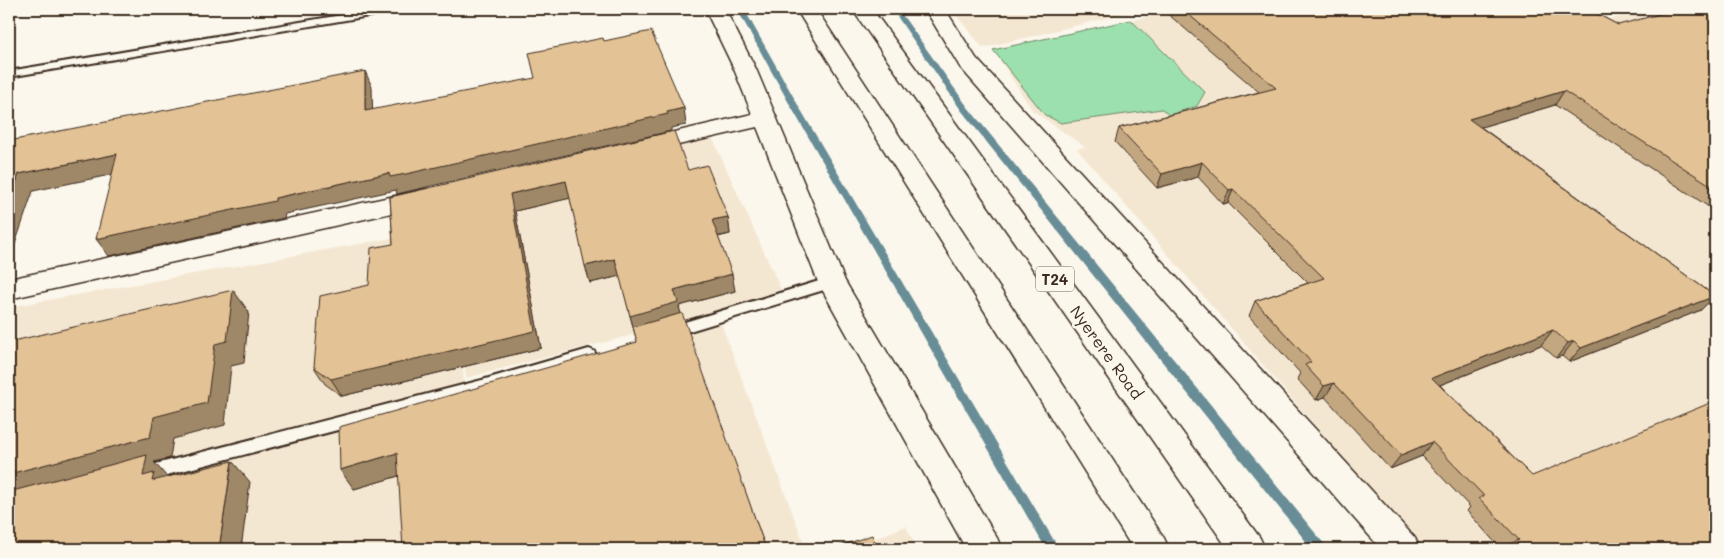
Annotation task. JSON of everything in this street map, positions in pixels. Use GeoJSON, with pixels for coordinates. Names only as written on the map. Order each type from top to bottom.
{"type":"FeatureCollection","features":[{"type":"Feature","properties":{"kind":"main road"},"geometry":{"type":"LineString","coordinates":[[715,9],[745,69],[832,282],[985,549]]}},
{"type":"Feature","properties":{"kind":"main road"},"geometry":{"type":"LineString","coordinates":[[806,9],[1152,549]]}},
{"type":"Feature","properties":{"kind":"main road","name":"Nyerere Road"},"geometry":{"type":"LineString","coordinates":[[862,9],[1248,549]]}},
{"type":"Feature","properties":{"kind":"main road"},"geometry":{"type":"LineString","coordinates":[[934,9],[968,62],[1403,549]]}},
{"type":"Feature","properties":{"kind":"main road"},"geometry":{"type":"LineString","coordinates":[[613,153],[765,118]]}},
{"type":"Feature","properties":{"kind":"main road"},"geometry":{"type":"LineString","coordinates":[[9,289],[452,191]]}},
{"type":"Feature","properties":{"kind":"lane"},"geometry":{"type":"LineString","coordinates":[[9,74],[393,9]]}},
{"type":"Feature","properties":{"kind":"lane"},"geometry":{"type":"LineString","coordinates":[[651,338],[832,282]]}},
{"type":"Feature","properties":{"kind":"lane"},"geometry":{"type":"LineString","coordinates":[[125,479],[472,388],[604,351]]}},
{"type":"Feature","properties":{"kind":"shaded area"},"geometry":{"type":"Polygon","coordinates":[[[951,9],[1145,9],[983,48],[951,9]]]}},
{"type":"Feature","properties":{"kind":"shaded area"},"geometry":{"type":"Polygon","coordinates":[[[1184,9],[1560,9],[1589,25],[1649,9],[1715,9],[1715,549],[1421,549],[1077,149],[1085,147],[1032,110],[993,49],[1184,9]]]}},
{"type":"Feature","properties":{"kind":"shaded area"},"geometry":{"type":"Polygon","coordinates":[[[712,137],[784,296],[466,378],[454,243],[398,212],[712,137]]]}},
{"type":"Feature","properties":{"kind":"shaded area"},"geometry":{"type":"Polygon","coordinates":[[[392,238],[401,258],[454,247],[464,384],[430,395],[9,505],[9,307],[392,238]]]}},
{"type":"Feature","properties":{"kind":"shaded area"},"geometry":{"type":"Polygon","coordinates":[[[721,323],[806,549],[9,549],[9,516],[721,323]]]}},
{"type":"Feature","properties":{"kind":"shaded area"},"geometry":{"type":"Polygon","coordinates":[[[906,526],[917,549],[849,549],[906,526]]]}},
{"type":"Feature","properties":{"kind":"green space"},"geometry":{"type":"Polygon","coordinates":[[[1131,20],[1205,92],[1197,106],[1169,115],[1162,109],[1061,123],[1045,115],[993,50],[1131,20]]]}},
{"type":"Feature","properties":{"kind":"building"},"geometry":{"type":"Polygon","coordinates":[[[1182,9],[1588,9],[1618,25],[1679,9],[1715,9],[1715,188],[1564,91],[1469,119],[1715,296],[1581,348],[1574,341],[1568,343],[1553,330],[1432,378],[1532,476],[1715,401],[1715,549],[1497,549],[1519,540],[1479,498],[1484,496],[1432,442],[1401,455],[1334,383],[1324,386],[1305,365],[1311,362],[1255,301],[1324,278],[1233,189],[1229,190],[1202,162],[1162,174],[1119,128],[1276,88],[1182,9]]]}},
{"type":"Feature","properties":{"kind":"building"},"geometry":{"type":"Polygon","coordinates":[[[651,31],[684,108],[667,112],[668,114],[406,174],[390,177],[389,173],[275,198],[275,201],[96,239],[117,154],[19,174],[9,202],[9,141],[365,71],[365,111],[535,78],[529,53],[603,38],[604,41],[651,31]]]}},
{"type":"Feature","properties":{"kind":"building"},"geometry":{"type":"Polygon","coordinates":[[[674,131],[688,170],[707,165],[728,217],[712,220],[732,274],[674,290],[678,302],[630,316],[615,259],[585,266],[566,181],[510,194],[535,331],[331,379],[314,367],[320,296],[369,285],[371,248],[393,244],[390,197],[674,131]]]}},
{"type":"Feature","properties":{"kind":"building"},"geometry":{"type":"Polygon","coordinates":[[[233,290],[227,341],[215,344],[207,403],[154,417],[150,437],[9,474],[9,342],[233,290]]]}},
{"type":"Feature","properties":{"kind":"building"},"geometry":{"type":"Polygon","coordinates":[[[682,313],[766,549],[403,549],[397,453],[340,470],[339,427],[637,342],[633,327],[682,313]]]}},
{"type":"Feature","properties":{"kind":"building"},"geometry":{"type":"Polygon","coordinates":[[[147,455],[143,476],[154,473],[152,481],[232,461],[219,549],[9,549],[9,492],[147,455]]]}},
{"type":"Feature","properties":{"kind":"building"},"geometry":{"type":"Polygon","coordinates":[[[872,535],[878,549],[832,549],[872,535]]]}},
{"type":"Feature","properties":{"kind":"waterway"},"geometry":{"type":"LineString","coordinates":[[740,9],[1053,549]]}},
{"type":"Feature","properties":{"kind":"waterway"},"geometry":{"type":"LineString","coordinates":[[895,9],[964,108],[1320,549]]}}]}
